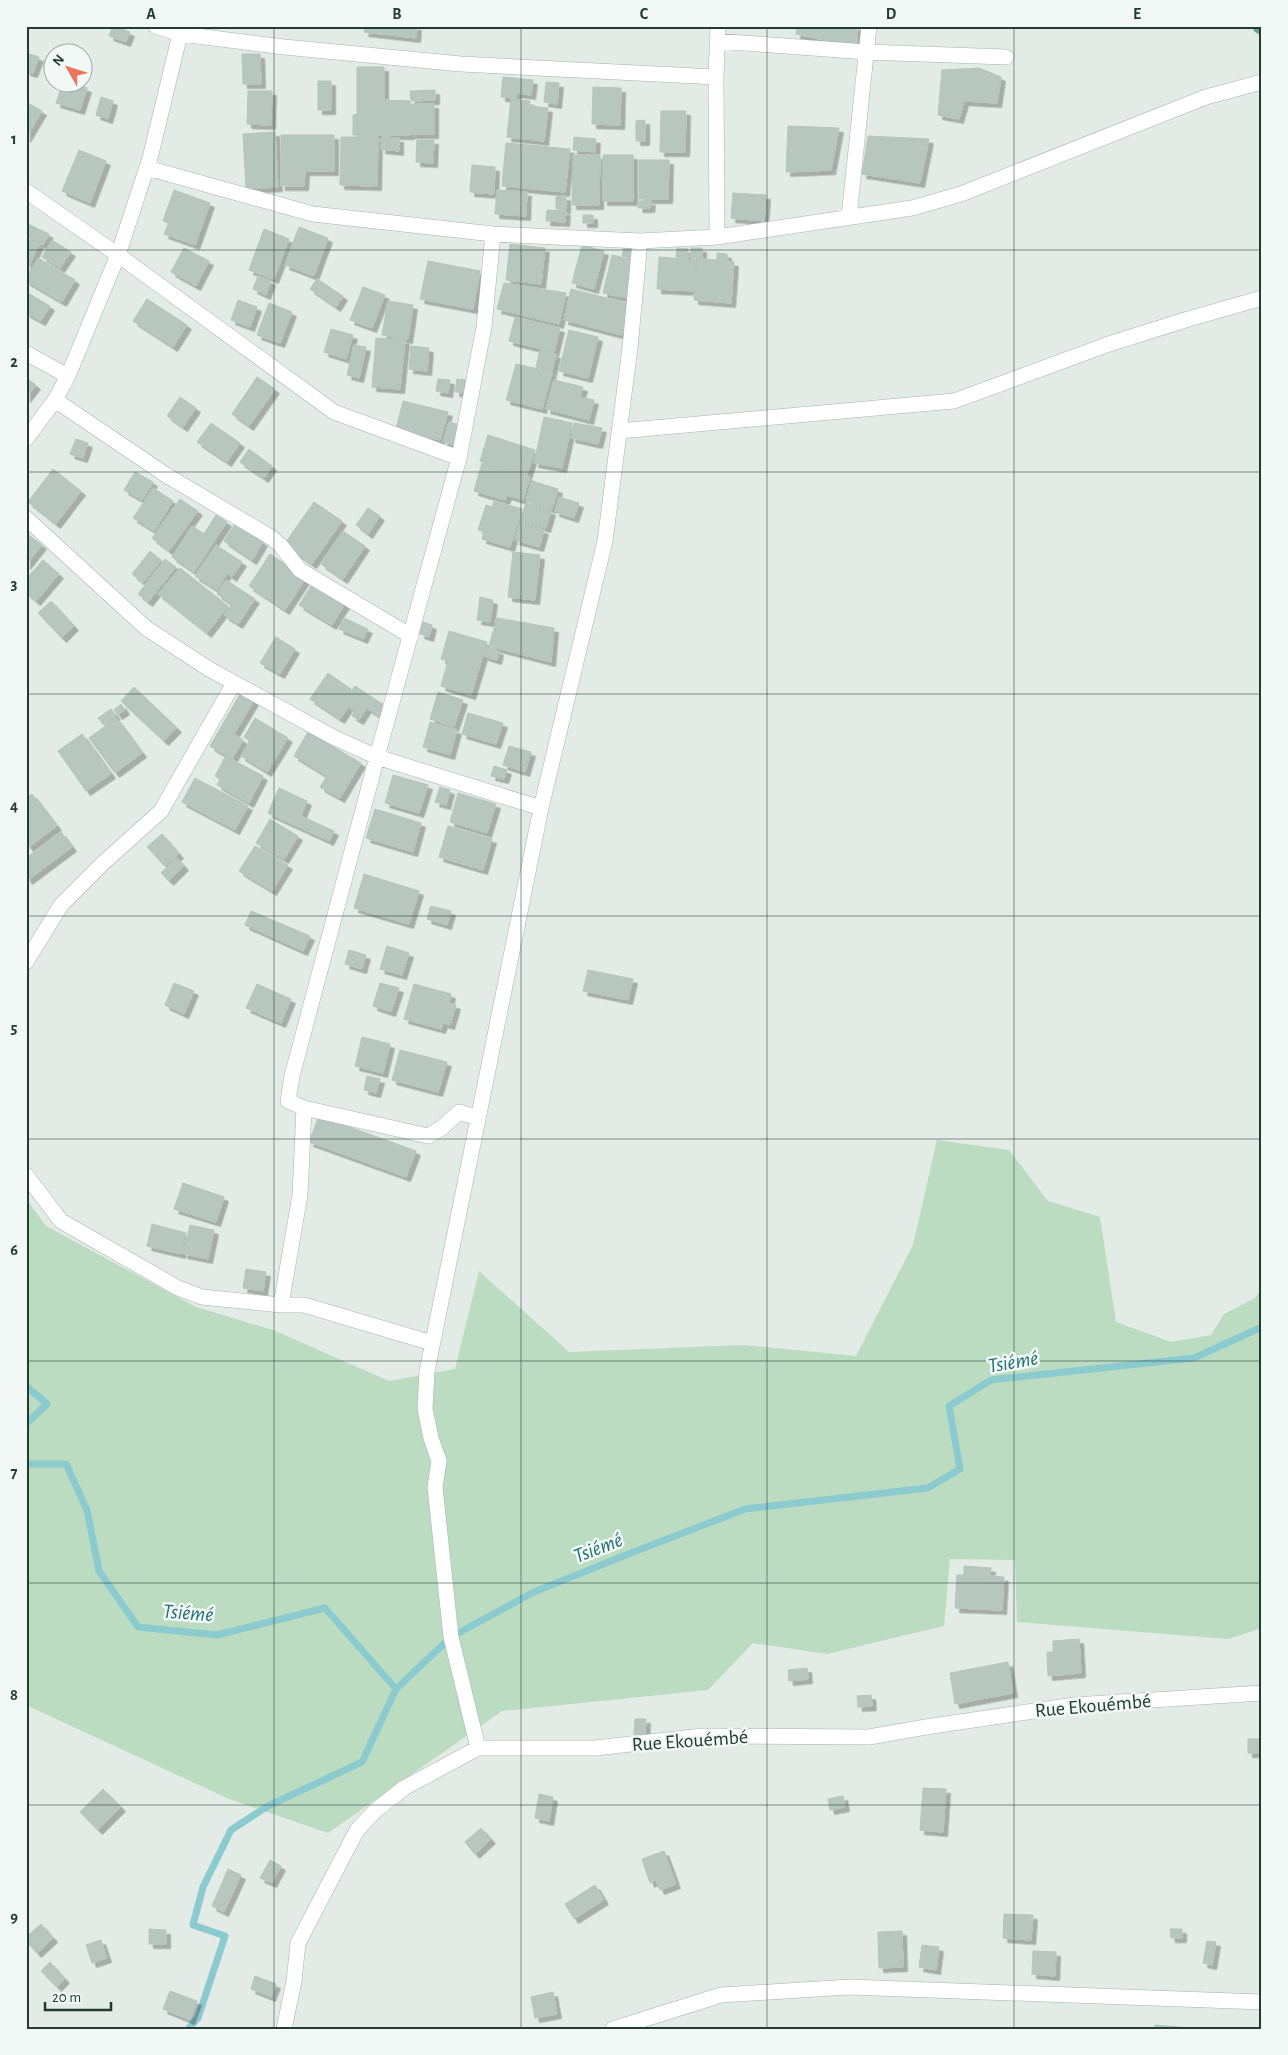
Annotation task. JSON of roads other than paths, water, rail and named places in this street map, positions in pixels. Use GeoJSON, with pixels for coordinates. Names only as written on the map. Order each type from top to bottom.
{"type":"FeatureCollection","features":[{"type":"Feature","properties":{"kind":"street"},"geometry":{"type":"LineString","coordinates":[[156,26],[284,47],[461,64],[716,77]]}},
{"type":"Feature","properties":{"kind":"street"},"geometry":{"type":"LineString","coordinates":[[849,217],[869,26]]}},
{"type":"Feature","properties":{"kind":"street"},"geometry":{"type":"LineString","coordinates":[[26,439],[55,400],[68,376],[118,255],[147,168],[181,30]]}},
{"type":"Feature","properties":{"kind":"street"},"geometry":{"type":"LineString","coordinates":[[717,237],[717,33],[866,52],[1006,57]]}},
{"type":"Feature","properties":{"kind":"street"},"geometry":{"type":"LineString","coordinates":[[147,168],[313,214],[493,234],[640,241],[717,237],[912,208],[961,194],[1206,97],[1262,82]]}},
{"type":"Feature","properties":{"kind":"street"},"geometry":{"type":"LineString","coordinates":[[26,191],[118,255],[334,412],[459,458]]}},
{"type":"Feature","properties":{"kind":"street"},"geometry":{"type":"LineString","coordinates":[[478,1118],[460,1112],[443,1127],[428,1136],[304,1108],[288,1101],[292,1076],[376,757],[459,458],[484,327],[493,234]]}},
{"type":"Feature","properties":{"kind":"street"},"geometry":{"type":"LineString","coordinates":[[478,1748],[451,1637],[435,1487],[439,1461],[431,1438],[425,1409],[427,1371],[541,808],[605,540],[630,348],[640,241]]}},
{"type":"Feature","properties":{"kind":"street"},"geometry":{"type":"LineString","coordinates":[[619,432],[954,400],[1106,345],[1262,298]]}},
{"type":"Feature","properties":{"kind":"street"},"geometry":{"type":"LineString","coordinates":[[26,353],[68,376]]}},
{"type":"Feature","properties":{"kind":"street"},"geometry":{"type":"LineString","coordinates":[[55,400],[166,475],[272,538],[281,546],[300,570],[411,636]]}},
{"type":"Feature","properties":{"kind":"street"},"geometry":{"type":"LineString","coordinates":[[26,518],[146,628],[209,670],[333,737],[376,757],[541,808]]}},
{"type":"Feature","properties":{"kind":"street"},"geometry":{"type":"LineString","coordinates":[[26,962],[62,905],[102,864],[161,812],[234,683]]}},
{"type":"Feature","properties":{"kind":"street"},"geometry":{"type":"LineString","coordinates":[[281,1306],[300,1195],[304,1108]]}},
{"type":"Feature","properties":{"kind":"street"},"geometry":{"type":"LineString","coordinates":[[26,1176],[61,1221],[178,1288],[202,1297],[281,1306],[304,1305],[432,1343]]}},
{"type":"Feature","properties":{"kind":"street","name":"Rue Ekouémbé"},"geometry":{"type":"LineString","coordinates":[[284,2029],[294,1981],[298,1943],[357,1830],[376,1810],[404,1788],[478,1748],[595,1748],[703,1736],[869,1737],[1074,1704],[1262,1693]]}},
{"type":"Feature","properties":{"kind":"street"},"geometry":{"type":"LineString","coordinates":[[613,2029],[721,1995],[849,1987],[1262,2002]]}},
{"type":"Feature","properties":{"kind":"waterway","name":"Tsiémé"},"geometry":{"type":"LineString","coordinates":[[26,1464],[66,1464],[87,1510],[99,1571],[138,1627],[217,1635],[325,1608],[396,1689],[451,1637],[534,1592],[745,1509],[928,1488],[960,1469],[949,1406],[991,1380],[1194,1358],[1262,1327]]}},
{"type":"Feature","properties":{"kind":"waterway","name":"Tsiémé"},"geometry":{"type":"LineString","coordinates":[[26,1386],[47,1404],[26,1424]]}},
{"type":"Feature","properties":{"kind":"waterway"},"geometry":{"type":"LineString","coordinates":[[188,2029],[198,2018],[225,1936],[193,1925],[203,1887],[231,1830],[268,1806],[362,1762],[396,1689]]}}]}
